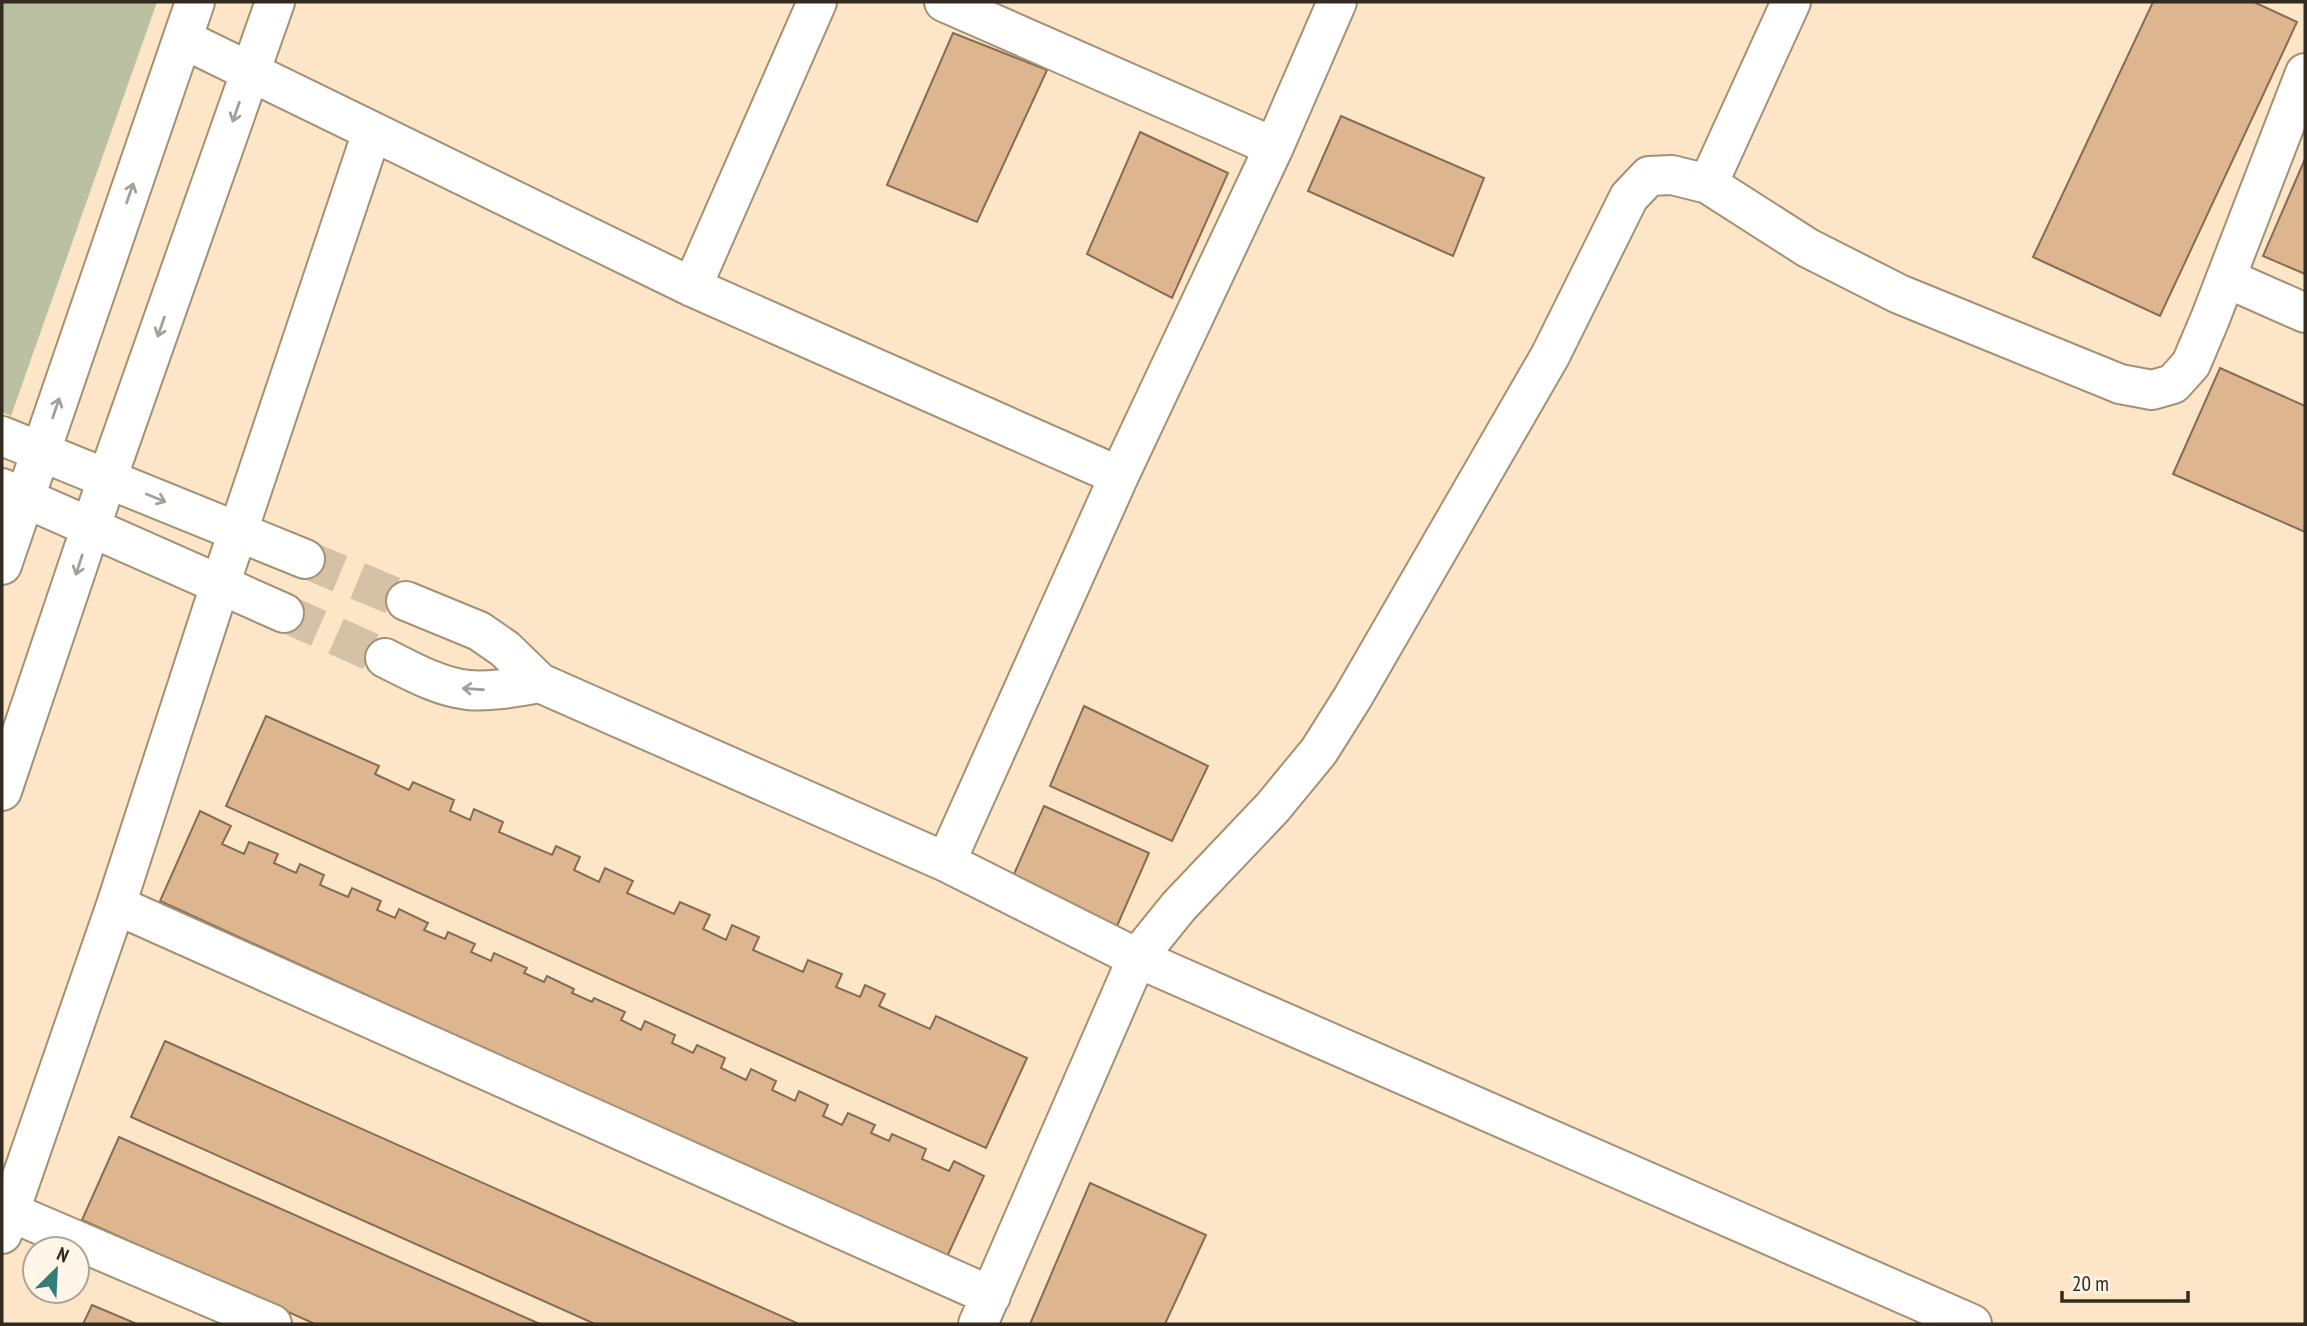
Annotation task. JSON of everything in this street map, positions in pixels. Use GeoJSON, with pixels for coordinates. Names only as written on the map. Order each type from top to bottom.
{"type":"FeatureCollection","features":[{"type":"Feature","properties":{"kind":"street"},"geometry":{"type":"LineString","coordinates":[[2,565],[13,493],[41,453],[195,2]]}},
{"type":"Feature","properties":{"kind":"street"},"geometry":{"type":"LineString","coordinates":[[2,791],[107,479],[275,2]]}},
{"type":"Feature","properties":{"kind":"street"},"geometry":{"type":"LineString","coordinates":[[692,287],[817,2]]}},
{"type":"Feature","properties":{"kind":"street"},"geometry":{"type":"LineString","coordinates":[[944,2],[1274,147]]}},
{"type":"Feature","properties":{"kind":"street"},"geometry":{"type":"LineString","coordinates":[[946,862],[1119,476],[1274,147],[1337,2]]}},
{"type":"Feature","properties":{"kind":"street"},"geometry":{"type":"LineString","coordinates":[[1708,184],[1791,2]]}},
{"type":"Feature","properties":{"kind":"street"},"geometry":{"type":"LineString","coordinates":[[183,38],[692,287],[1119,476]]}},
{"type":"Feature","properties":{"kind":"street"},"geometry":{"type":"LineString","coordinates":[[116,905],[984,1310],[1138,958],[1179,906],[1273,807],[1319,751],[1550,356],[1629,197],[1649,176],[1672,175],[1708,184],[1808,248],[1899,294],[2120,384],[2152,390],[2173,384],[2191,363],[2305,73]]}},
{"type":"Feature","properties":{"kind":"street"},"geometry":{"type":"LineString","coordinates":[[272,1324],[5,1223],[116,905],[372,132]]}},
{"type":"Feature","properties":{"kind":"street"},"geometry":{"type":"LineString","coordinates":[[2226,278],[2305,313]]}},
{"type":"Feature","properties":{"kind":"street"},"geometry":{"type":"LineString","coordinates":[[2,436],[305,559]]}},
{"type":"Feature","properties":{"kind":"street"},"geometry":{"type":"LineString","coordinates":[[13,493],[284,613]]}},
{"type":"Feature","properties":{"kind":"street"},"geometry":{"type":"LineString","coordinates":[[406,601],[479,631],[505,649],[540,683],[946,862],[1138,958],[1972,1324]]}},
{"type":"Feature","properties":{"kind":"street"},"geometry":{"type":"LineString","coordinates":[[385,659],[434,681],[467,690],[494,690],[540,683]]}},
{"type":"Feature","properties":{"kind":"green space"},"geometry":{"type":"Polygon","coordinates":[[[2,2],[157,2],[11,416],[2,412],[2,2]]]}},
{"type":"Feature","properties":{"kind":"building"},"geometry":{"type":"Polygon","coordinates":[[[2153,2],[2254,2],[2297,22],[2160,316],[2033,257],[2153,2]]]}},
{"type":"Feature","properties":{"kind":"building"},"geometry":{"type":"Polygon","coordinates":[[[953,33],[1047,70],[977,222],[887,185],[953,33]]]}},
{"type":"Feature","properties":{"kind":"building"},"geometry":{"type":"Polygon","coordinates":[[[1341,116],[1484,178],[1453,256],[1308,191],[1341,116]]]}},
{"type":"Feature","properties":{"kind":"building"},"geometry":{"type":"Polygon","coordinates":[[[1140,132],[1228,173],[1172,298],[1087,254],[1140,132]]]}},
{"type":"Feature","properties":{"kind":"building"},"geometry":{"type":"Polygon","coordinates":[[[2305,159],[2305,274],[2263,256],[2305,159]]]}},
{"type":"Feature","properties":{"kind":"building"},"geometry":{"type":"Polygon","coordinates":[[[2220,368],[2305,406],[2305,532],[2173,474],[2220,368]]]}},
{"type":"Feature","properties":{"kind":"building"},"geometry":{"type":"Polygon","coordinates":[[[1084,706],[1208,766],[1172,841],[1050,786],[1084,706]]]}},
{"type":"Feature","properties":{"kind":"building"},"geometry":{"type":"Polygon","coordinates":[[[266,716],[379,766],[375,774],[409,790],[413,782],[454,800],[450,811],[470,820],[474,809],[503,822],[499,832],[552,855],[556,846],[580,857],[574,870],[599,882],[605,868],[633,881],[627,893],[674,914],[680,902],[710,915],[703,929],[726,940],[732,925],[759,937],[753,950],[803,972],[808,960],[842,974],[836,987],[860,997],[865,985],[885,994],[879,1006],[930,1029],[936,1016],[1027,1058],[986,1148],[226,806],[266,716]]]}},
{"type":"Feature","properties":{"kind":"building"},"geometry":{"type":"Polygon","coordinates":[[[1044,806],[1149,853],[1117,926],[1011,881],[1044,806]]]}},
{"type":"Feature","properties":{"kind":"building"},"geometry":{"type":"Polygon","coordinates":[[[200,811],[231,826],[222,844],[244,854],[249,842],[278,854],[274,863],[296,873],[300,864],[324,875],[320,885],[348,897],[352,888],[381,901],[377,910],[395,918],[399,909],[428,923],[424,930],[445,939],[448,932],[475,944],[471,952],[491,961],[494,953],[527,968],[524,973],[544,982],[547,976],[574,989],[572,993],[592,1002],[594,998],[625,1012],[621,1020],[641,1030],[645,1021],[675,1035],[672,1043],[693,1053],[697,1045],[725,1058],[721,1068],[746,1080],[751,1069],[776,1081],[772,1090],[795,1101],[799,1091],[828,1105],[823,1116],[842,1125],[848,1113],[875,1125],[871,1133],[889,1141],[892,1134],[926,1149],[922,1159],[949,1171],[954,1161],[984,1176],[946,1259],[160,901],[200,811]]]}},
{"type":"Feature","properties":{"kind":"building"},"geometry":{"type":"Polygon","coordinates":[[[165,1041],[799,1324],[595,1324],[131,1117],[165,1041]]]}},
{"type":"Feature","properties":{"kind":"building"},"geometry":{"type":"Polygon","coordinates":[[[119,1137],[540,1324],[315,1324],[82,1220],[119,1137]]]}},
{"type":"Feature","properties":{"kind":"building"},"geometry":{"type":"Polygon","coordinates":[[[1090,1183],[1206,1235],[1165,1324],[1030,1324],[1090,1183]]]}},
{"type":"Feature","properties":{"kind":"building"},"geometry":{"type":"Polygon","coordinates":[[[92,1305],[137,1324],[83,1324],[92,1305]]]}},
{"type":"Feature","properties":{"kind":"tunnel"},"geometry":{"type":"LineString","coordinates":[[305,559],[406,601]]}},
{"type":"Feature","properties":{"kind":"tunnel"},"geometry":{"type":"LineString","coordinates":[[284,613],[385,658]]}}]}
